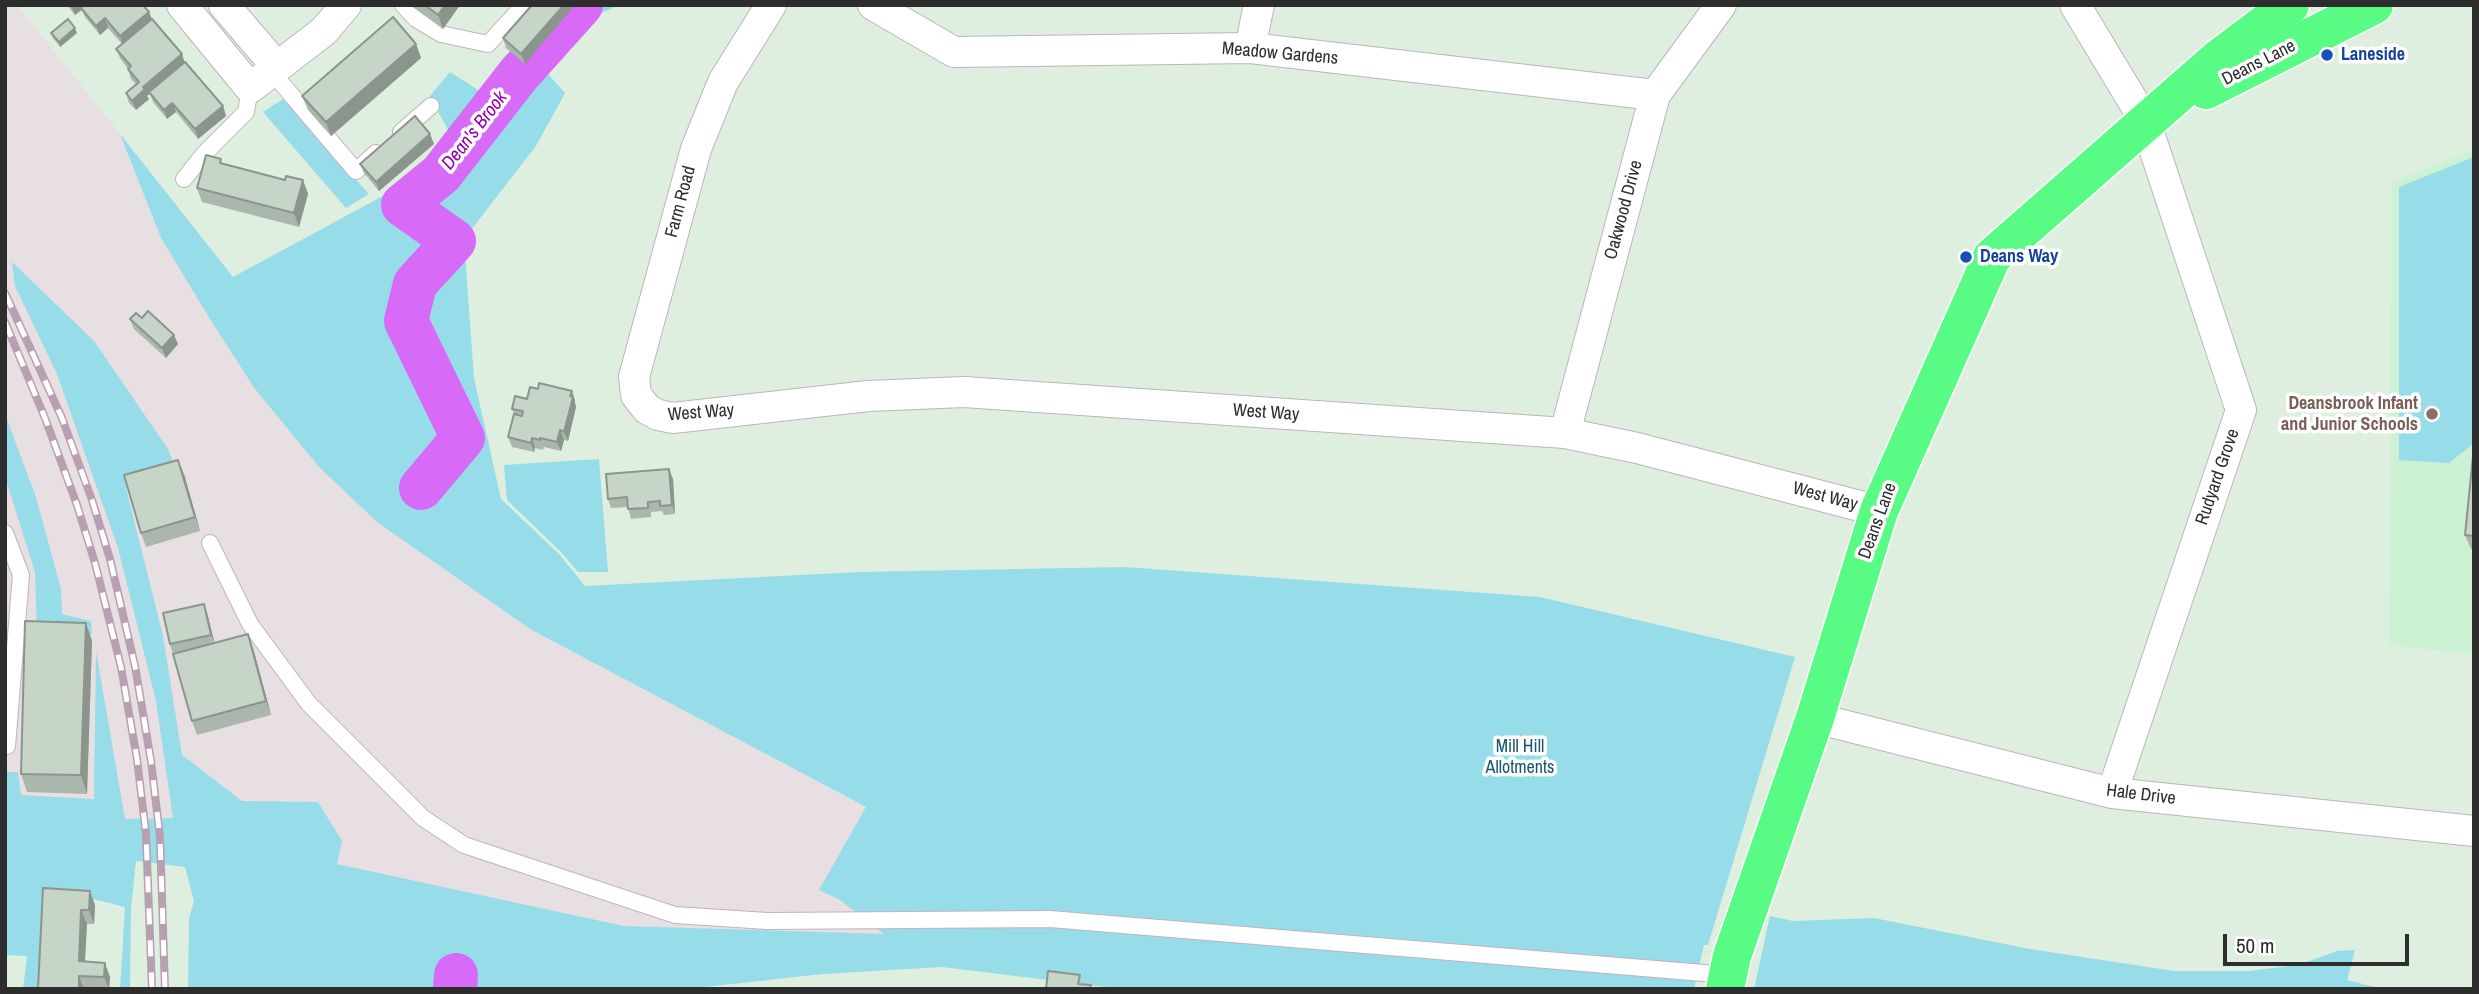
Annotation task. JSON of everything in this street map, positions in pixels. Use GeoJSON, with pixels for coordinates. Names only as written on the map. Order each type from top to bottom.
{"type":"FeatureCollection","features":[{"type":"Feature","properties":{"kind":"main road","name":"Deans Lane"},"geometry":{"type":"LineString","coordinates":[[1727,982],[1732,956],[1815,718],[1879,511],[1992,257],[2218,59],[2290,5]]}},
{"type":"Feature","properties":{"kind":"main road","name":"Deans Lane"},"geometry":{"type":"LineString","coordinates":[[2145,121],[2374,5]]}},
{"type":"Feature","properties":{"kind":"street"},"geometry":{"type":"LineString","coordinates":[[182,5],[266,75]]}},
{"type":"Feature","properties":{"kind":"street"},"geometry":{"type":"LineString","coordinates":[[224,5],[266,75]]}},
{"type":"Feature","properties":{"kind":"street"},"geometry":{"type":"LineString","coordinates":[[266,75],[324,31],[346,5]]}},
{"type":"Feature","properties":{"kind":"street","name":"Farm Road"},"geometry":{"type":"LineString","coordinates":[[648,409],[636,395],[634,377],[696,149],[723,82],[771,5]]}},
{"type":"Feature","properties":{"kind":"street","name":"Meadow Gardens"},"geometry":{"type":"LineString","coordinates":[[873,5],[954,51],[1250,48],[1655,95]]}},
{"type":"Feature","properties":{"kind":"street"},"geometry":{"type":"LineString","coordinates":[[1250,48],[1259,5]]}},
{"type":"Feature","properties":{"kind":"street","name":"Oakwood Drive"},"geometry":{"type":"LineString","coordinates":[[1565,433],[1655,95],[1721,5]]}},
{"type":"Feature","properties":{"kind":"street"},"geometry":{"type":"LineString","coordinates":[[2075,5],[2145,121]]}},
{"type":"Feature","properties":{"kind":"street","name":"Rudyard Grove"},"geometry":{"type":"LineString","coordinates":[[2112,793],[2241,410],[2145,121]]}},
{"type":"Feature","properties":{"kind":"street","name":"West Way"},"geometry":{"type":"LineString","coordinates":[[648,409],[658,415],[673,418],[868,396],[964,392],[1565,433],[1637,448],[1879,511]]}},
{"type":"Feature","properties":{"kind":"street","name":"Hale Drive"},"geometry":{"type":"LineString","coordinates":[[1815,718],[2112,793],[2474,831]]}},
{"type":"Feature","properties":{"kind":"lane"},"geometry":{"type":"LineString","coordinates":[[403,5],[416,19],[441,34],[488,44],[524,5]]}},
{"type":"Feature","properties":{"kind":"lane"},"geometry":{"type":"LineString","coordinates":[[184,179],[203,155],[246,112],[266,75],[356,171],[431,106]]}},
{"type":"Feature","properties":{"kind":"lane"},"geometry":{"type":"LineString","coordinates":[[5,533],[20,575],[6,746]]}},
{"type":"Feature","properties":{"kind":"lane"},"geometry":{"type":"LineString","coordinates":[[210,543],[250,624],[309,704],[423,818],[464,845],[675,915],[766,921],[1050,919],[1727,982]]}},
{"type":"Feature","properties":{"kind":"shaded area"},"geometry":{"type":"Polygon","coordinates":[[[5,5],[17,5],[120,134],[161,238],[255,389],[320,468],[377,522],[530,629],[902,827],[885,935],[624,926],[314,859],[5,838],[5,5]]]}},
{"type":"Feature","properties":{"kind":"shaded area","name":"Deansbrook Infant and Junior Schools"},"geometry":{"type":"Polygon","coordinates":[[[2474,149],[2474,654],[2389,645],[2392,182],[2474,149]]]}},
{"type":"Feature","properties":{"kind":"green space"},"geometry":{"type":"Polygon","coordinates":[[[574,5],[615,5],[573,25],[574,5]]]}},
{"type":"Feature","properties":{"kind":"green space","name":"Mill Hill Allotments"},"geometry":{"type":"Polygon","coordinates":[[[539,64],[565,93],[536,146],[464,239],[474,378],[501,499],[559,554],[585,586],[859,572],[1125,567],[1540,597],[1795,657],[1708,945],[1704,945],[1694,989],[1122,989],[942,967],[823,974],[687,989],[188,989],[189,918],[194,901],[185,867],[136,861],[131,908],[130,989],[120,989],[125,907],[89,898],[42,989],[23,989],[27,956],[5,955],[5,772],[18,772],[21,795],[94,799],[96,651],[125,819],[173,818],[156,701],[118,548],[57,374],[15,286],[12,262],[94,341],[168,449],[177,471],[126,488],[163,636],[182,755],[242,801],[318,802],[342,841],[337,864],[624,926],[884,934],[840,900],[819,890],[866,807],[530,629],[377,522],[320,468],[255,389],[161,238],[120,134],[233,277],[429,171],[448,130],[430,96],[450,72],[486,95],[539,64]]]}},
{"type":"Feature","properties":{"kind":"green space"},"geometry":{"type":"Polygon","coordinates":[[[283,99],[369,194],[346,208],[263,112],[283,99]]]}},
{"type":"Feature","properties":{"kind":"green space"},"geometry":{"type":"Polygon","coordinates":[[[2474,157],[2474,443],[2449,463],[2399,460],[2399,187],[2474,157]]]}},
{"type":"Feature","properties":{"kind":"green space"},"geometry":{"type":"Polygon","coordinates":[[[5,414],[36,497],[61,589],[62,614],[91,621],[92,634],[37,631],[35,572],[5,477],[5,414]]]}},
{"type":"Feature","properties":{"kind":"green space"},"geometry":{"type":"Polygon","coordinates":[[[599,459],[608,572],[578,572],[507,500],[504,465],[599,459]]]}},
{"type":"Feature","properties":{"kind":"green space"},"geometry":{"type":"Polygon","coordinates":[[[1770,916],[1793,921],[1874,918],[2030,949],[2174,971],[2249,971],[2298,965],[2337,951],[2355,950],[2347,980],[2383,989],[1754,989],[1770,916]]]}},
{"type":"Feature","properties":{"kind":"building"},"geometry":{"type":"Polygon","coordinates":[[[84,5],[143,5],[149,12],[120,36],[105,18],[96,26],[81,8],[84,5]]]}},
{"type":"Feature","properties":{"kind":"building"},"geometry":{"type":"Polygon","coordinates":[[[425,5],[445,5],[438,15],[425,5]]]}},
{"type":"Feature","properties":{"kind":"building"},"geometry":{"type":"Polygon","coordinates":[[[532,5],[564,5],[521,54],[503,38],[532,5]]]}},
{"type":"Feature","properties":{"kind":"building"},"geometry":{"type":"Polygon","coordinates":[[[393,17],[416,44],[326,122],[302,96],[393,17]]]}},
{"type":"Feature","properties":{"kind":"building"},"geometry":{"type":"Polygon","coordinates":[[[68,19],[75,28],[59,42],[51,33],[68,19]]]}},
{"type":"Feature","properties":{"kind":"building"},"geometry":{"type":"Polygon","coordinates":[[[152,19],[182,54],[143,87],[145,89],[132,101],[126,93],[139,82],[128,69],[131,66],[116,49],[152,19]]]}},
{"type":"Feature","properties":{"kind":"building"},"geometry":{"type":"Polygon","coordinates":[[[185,62],[223,106],[195,129],[172,103],[164,110],[149,92],[185,62]]]}},
{"type":"Feature","properties":{"kind":"building"},"geometry":{"type":"Polygon","coordinates":[[[415,116],[430,134],[376,182],[360,164],[415,116]]]}},
{"type":"Feature","properties":{"kind":"building"},"geometry":{"type":"Polygon","coordinates":[[[206,155],[221,159],[220,163],[285,180],[286,176],[303,180],[294,213],[197,188],[206,155]]]}},
{"type":"Feature","properties":{"kind":"building"},"geometry":{"type":"Polygon","coordinates":[[[148,311],[174,335],[162,348],[130,319],[136,313],[142,318],[148,311]]]}},
{"type":"Feature","properties":{"kind":"building"},"geometry":{"type":"Polygon","coordinates":[[[539,383],[572,391],[570,396],[573,397],[564,432],[560,430],[557,442],[532,438],[531,443],[508,437],[514,414],[522,416],[523,411],[512,409],[515,396],[527,399],[530,387],[538,389],[539,383]]]}},
{"type":"Feature","properties":{"kind":"building"},"geometry":{"type":"Polygon","coordinates":[[[2474,456],[2474,536],[2465,535],[2474,456]]]}},
{"type":"Feature","properties":{"kind":"building"},"geometry":{"type":"Polygon","coordinates":[[[178,460],[195,517],[141,533],[124,475],[178,460]]]}},
{"type":"Feature","properties":{"kind":"building"},"geometry":{"type":"Polygon","coordinates":[[[669,469],[672,505],[660,506],[660,501],[648,502],[648,508],[628,509],[627,497],[608,499],[606,474],[669,469]]]}},
{"type":"Feature","properties":{"kind":"building"},"geometry":{"type":"Polygon","coordinates":[[[204,604],[211,635],[170,644],[163,613],[204,604]]]}},
{"type":"Feature","properties":{"kind":"building"},"geometry":{"type":"Polygon","coordinates":[[[25,621],[86,623],[81,775],[21,774],[25,621]]]}},
{"type":"Feature","properties":{"kind":"building"},"geometry":{"type":"Polygon","coordinates":[[[248,634],[266,701],[192,721],[173,654],[248,634]]]}},
{"type":"Feature","properties":{"kind":"building"},"geometry":{"type":"Polygon","coordinates":[[[43,888],[90,891],[89,910],[81,910],[79,961],[105,963],[104,977],[79,976],[79,989],[38,989],[43,888]]]}},
{"type":"Feature","properties":{"kind":"building"},"geometry":{"type":"Polygon","coordinates":[[[1048,971],[1080,975],[1078,984],[1091,985],[1090,989],[1046,989],[1048,971]]]}},
{"type":"Feature","properties":{"kind":"waterway","name":"Dean's Brook"},"geometry":{"type":"LineString","coordinates":[[421,488],[463,438],[406,321],[415,284],[454,241],[403,205],[441,174],[519,74],[581,5]]}},
{"type":"Feature","properties":{"kind":"waterway","name":"Dean's Brook"},"geometry":{"type":"LineString","coordinates":[[455,989],[456,975]]}},
{"type":"Feature","properties":{"kind":"railway"},"geometry":{"type":"LineString","coordinates":[[5,293],[62,418],[92,500],[110,559],[135,666],[160,837],[165,989]]}},
{"type":"Feature","properties":{"kind":"railway"},"geometry":{"type":"LineString","coordinates":[[5,322],[77,505],[95,563],[121,667],[137,759],[146,834],[152,989]]}},
{"type":"Feature","properties":{"kind":"place","name":"Laneside"},"geometry":{"type":"Point","coordinates":[2327,55]}},
{"type":"Feature","properties":{"kind":"place","name":"Deans Way"},"geometry":{"type":"Point","coordinates":[1966,257]}},
{"type":"Feature","properties":{"kind":"place","name":"Deansbrook Infant and Junior Schools"},"geometry":{"type":"Point","coordinates":[2432,414]}}]}
